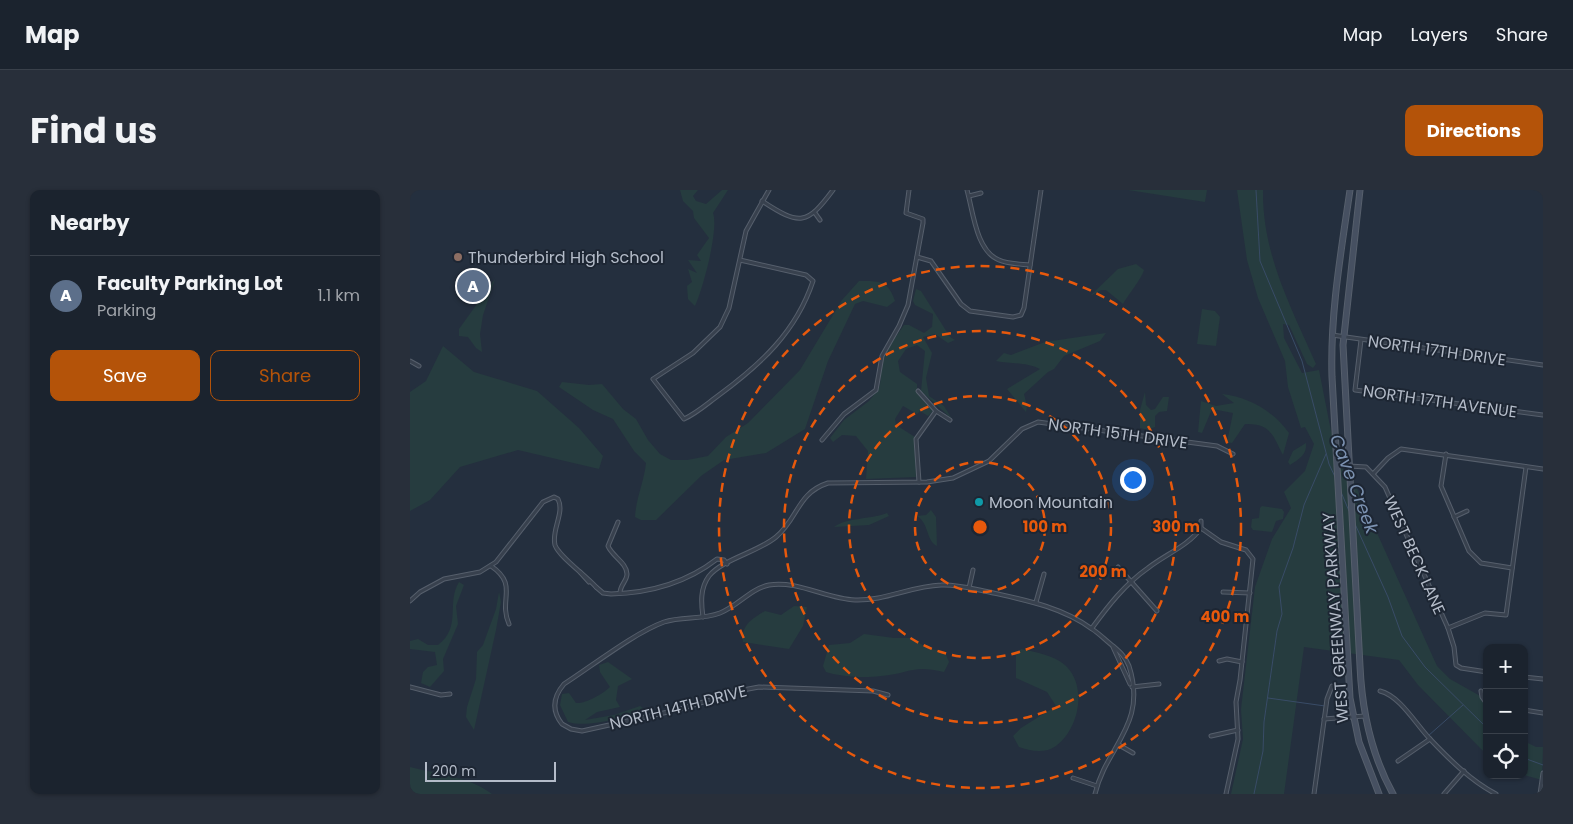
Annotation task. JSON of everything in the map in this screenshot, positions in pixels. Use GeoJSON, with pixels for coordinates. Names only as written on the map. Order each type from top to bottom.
{"type":"FeatureCollection","features":[{"type":"Feature","properties":{"kind":"main road","name":"WEST GREENWAY PARKWAY"},"geometry":{"type":"LineString","coordinates":[[1350,190],[1332,335],[1340,517],[1352,718],[1368,771],[1379,794]]}},
{"type":"Feature","properties":{"kind":"main road","name":"WEST GREENWAY PARKWAY"},"geometry":{"type":"LineString","coordinates":[[1360,190],[1343,337],[1355,581],[1365,716],[1380,768],[1393,794]]}},
{"type":"Feature","properties":{"kind":"main road"},"geometry":{"type":"LineString","coordinates":[[1338,466],[1349,466]]}},
{"type":"Feature","properties":{"kind":"street"},"geometry":{"type":"LineString","coordinates":[[740,260],[806,275],[813,281],[795,321],[775,348],[744,376],[684,419],[653,379],[693,353],[720,327],[729,308],[746,231],[769,190]]}},
{"type":"Feature","properties":{"kind":"street"},"geometry":{"type":"LineString","coordinates":[[762,201],[785,215],[805,218],[815,214],[833,190]]}},
{"type":"Feature","properties":{"kind":"street"},"geometry":{"type":"LineString","coordinates":[[822,440],[844,414],[876,390],[882,356],[900,326],[908,304],[923,223],[923,219],[918,216],[906,213],[909,190]]}},
{"type":"Feature","properties":{"kind":"street"},"geometry":{"type":"LineString","coordinates":[[967,190],[983,244],[992,257],[1002,262],[1030,265]]}},
{"type":"Feature","properties":{"kind":"street"},"geometry":{"type":"LineString","coordinates":[[917,257],[931,261],[961,304],[970,311],[1013,317],[1021,315],[1024,308],[1040,190]]}},
{"type":"Feature","properties":{"kind":"street"},"geometry":{"type":"LineString","coordinates":[[969,196],[981,193]]}},
{"type":"Feature","properties":{"kind":"street"},"geometry":{"type":"LineString","coordinates":[[815,214],[820,220]]}},
{"type":"Feature","properties":{"kind":"street","name":"NORTH 17TH DRIVE"},"geometry":{"type":"LineString","coordinates":[[1332,335],[1543,365]]}},
{"type":"Feature","properties":{"kind":"street","name":"NORTH 17TH AVENUE"},"geometry":{"type":"LineString","coordinates":[[1361,340],[1356,390],[1543,415]]}},
{"type":"Feature","properties":{"kind":"street"},"geometry":{"type":"LineString","coordinates":[[410,361],[419,366]]}},
{"type":"Feature","properties":{"kind":"street"},"geometry":{"type":"LineString","coordinates":[[918,391],[936,411],[950,420]]}},
{"type":"Feature","properties":{"kind":"street"},"geometry":{"type":"LineString","coordinates":[[919,482],[916,439],[936,411]]}},
{"type":"Feature","properties":{"kind":"street","name":"NORTH 15TH DRIVE"},"geometry":{"type":"LineString","coordinates":[[702,617],[704,586],[713,573],[776,537],[802,500],[820,486],[834,482],[919,482],[954,478],[981,466],[994,457],[1022,430],[1038,422],[1216,446],[1232,454]]}},
{"type":"Feature","properties":{"kind":"street"},"geometry":{"type":"LineString","coordinates":[[1349,466],[1363,466],[1373,474],[1388,458],[1401,450],[1446,454],[1543,469]]}},
{"type":"Feature","properties":{"kind":"street"},"geometry":{"type":"LineString","coordinates":[[1446,454],[1441,486],[1469,551],[1476,560],[1482,563],[1512,568]]}},
{"type":"Feature","properties":{"kind":"street"},"geometry":{"type":"LineString","coordinates":[[1448,628],[1485,613],[1506,615],[1526,467]]}},
{"type":"Feature","properties":{"kind":"street","name":"WEST BECK LANE"},"geometry":{"type":"LineString","coordinates":[[1373,474],[1389,496],[1448,628],[1454,647],[1456,665],[1461,668],[1483,671]]}},
{"type":"Feature","properties":{"kind":"street"},"geometry":{"type":"LineString","coordinates":[[410,601],[420,592],[444,578],[473,574],[501,559],[543,502],[554,497],[558,499],[560,504],[554,533],[556,546],[574,566],[604,593],[620,593],[680,582],[717,559],[724,560],[727,564]]}},
{"type":"Feature","properties":{"kind":"street"},"geometry":{"type":"LineString","coordinates":[[1454,517],[1468,511]]}},
{"type":"Feature","properties":{"kind":"street"},"geometry":{"type":"LineString","coordinates":[[1092,628],[1131,582],[1148,568],[1191,540],[1201,528],[1201,521]]}},
{"type":"Feature","properties":{"kind":"street"},"geometry":{"type":"LineString","coordinates":[[618,522],[608,546],[626,569],[626,578],[620,593]]}},
{"type":"Feature","properties":{"kind":"street"},"geometry":{"type":"LineString","coordinates":[[1201,528],[1216,539],[1246,550],[1252,555],[1250,593],[1235,710],[1238,740],[1226,794]]}},
{"type":"Feature","properties":{"kind":"street"},"geometry":{"type":"LineString","coordinates":[[490,566],[500,573],[507,583],[505,611],[509,624]]}},
{"type":"Feature","properties":{"kind":"street"},"geometry":{"type":"LineString","coordinates":[[1118,567],[1157,611]]}},
{"type":"Feature","properties":{"kind":"street"},"geometry":{"type":"LineString","coordinates":[[968,588],[972,570]]}},
{"type":"Feature","properties":{"kind":"street"},"geometry":{"type":"LineString","coordinates":[[1036,603],[1044,574]]}},
{"type":"Feature","properties":{"kind":"street"},"geometry":{"type":"LineString","coordinates":[[702,617],[724,611],[751,593],[769,585],[786,586],[838,598],[864,600],[927,586],[946,585],[1036,603],[1064,613],[1092,628],[1119,650],[1128,663],[1132,687],[1132,712],[1119,745],[1102,773],[1095,794]]}},
{"type":"Feature","properties":{"kind":"street"},"geometry":{"type":"LineString","coordinates":[[1223,592],[1250,593]]}},
{"type":"Feature","properties":{"kind":"street","name":"NORTH 14TH DRIVE"},"geometry":{"type":"LineString","coordinates":[[702,617],[679,619],[656,625],[564,684],[554,699],[555,714],[562,724],[571,729],[582,731],[666,713],[759,686],[873,691],[888,694]]}},
{"type":"Feature","properties":{"kind":"street"},"geometry":{"type":"LineString","coordinates":[[1112,646],[1132,687]]}},
{"type":"Feature","properties":{"kind":"street"},"geometry":{"type":"LineString","coordinates":[[1219,661],[1227,659],[1242,662]]}},
{"type":"Feature","properties":{"kind":"street"},"geometry":{"type":"LineString","coordinates":[[1528,678],[1543,680]]}},
{"type":"Feature","properties":{"kind":"street"},"geometry":{"type":"LineString","coordinates":[[1132,687],[1159,684]]}},
{"type":"Feature","properties":{"kind":"street"},"geometry":{"type":"LineString","coordinates":[[1314,794],[1327,699],[1332,686]]}},
{"type":"Feature","properties":{"kind":"street"},"geometry":{"type":"LineString","coordinates":[[410,687],[441,695],[450,694]]}},
{"type":"Feature","properties":{"kind":"street"},"geometry":{"type":"LineString","coordinates":[[1380,690],[1392,696],[1430,739],[1464,771],[1496,794]]}},
{"type":"Feature","properties":{"kind":"street"},"geometry":{"type":"LineString","coordinates":[[1481,691],[1483,698]]}},
{"type":"Feature","properties":{"kind":"street"},"geometry":{"type":"LineString","coordinates":[[1528,711],[1543,713]]}},
{"type":"Feature","properties":{"kind":"street"},"geometry":{"type":"LineString","coordinates":[[1324,719],[1365,716]]}},
{"type":"Feature","properties":{"kind":"street"},"geometry":{"type":"LineString","coordinates":[[1211,736],[1238,730]]}},
{"type":"Feature","properties":{"kind":"street"},"geometry":{"type":"LineString","coordinates":[[1398,761],[1430,739]]}},
{"type":"Feature","properties":{"kind":"street"},"geometry":{"type":"LineString","coordinates":[[1119,745],[1133,752]]}},
{"type":"Feature","properties":{"kind":"street"},"geometry":{"type":"LineString","coordinates":[[1444,794],[1464,771]]}},
{"type":"Feature","properties":{"kind":"street"},"geometry":{"type":"LineString","coordinates":[[1540,794],[1543,774]]}},
{"type":"Feature","properties":{"kind":"street"},"geometry":{"type":"LineString","coordinates":[[1074,778],[1097,786]]}},
{"type":"Feature","properties":{"kind":"green space"},"geometry":{"type":"Polygon","coordinates":[[[680,190],[698,190],[693,196],[696,201],[706,204],[722,190],[728,190],[713,213],[714,232],[712,245],[706,273],[695,306],[688,299],[687,286],[692,282],[688,269],[697,273],[688,260],[701,261],[697,255],[709,238],[694,218],[693,211],[683,201],[680,190]]]}},
{"type":"Feature","properties":{"kind":"green space"},"geometry":{"type":"Polygon","coordinates":[[[1128,190],[1207,190],[1205,202],[1128,190]]]}},
{"type":"Feature","properties":{"kind":"green space"},"geometry":{"type":"Polygon","coordinates":[[[1237,190],[1263,190],[1267,236],[1273,258],[1288,301],[1316,364],[1313,368],[1307,364],[1289,325],[1283,324],[1284,338],[1302,373],[1319,370],[1331,431],[1437,666],[1450,679],[1483,698],[1483,751],[1418,685],[1399,660],[1304,647],[1284,794],[1231,794],[1243,739],[1241,709],[1255,587],[1272,539],[1291,508],[1284,492],[1305,471],[1314,444],[1305,427],[1301,428],[1288,387],[1285,361],[1258,298],[1247,260],[1237,190]]]}},
{"type":"Feature","properties":{"kind":"green space"},"geometry":{"type":"Polygon","coordinates":[[[1136,264],[1144,270],[1123,304],[1106,290],[1101,290],[1090,296],[1118,269],[1136,264]]]}},
{"type":"Feature","properties":{"kind":"green space"},"geometry":{"type":"Polygon","coordinates":[[[495,279],[483,315],[480,334],[482,352],[476,348],[468,337],[459,336],[459,329],[495,279]]]}},
{"type":"Feature","properties":{"kind":"green space"},"geometry":{"type":"Polygon","coordinates":[[[859,281],[872,281],[886,285],[895,301],[887,307],[863,301],[855,304],[828,361],[805,429],[766,453],[724,460],[701,476],[656,520],[641,520],[635,517],[646,463],[634,451],[613,419],[593,410],[559,387],[562,382],[589,385],[602,384],[623,409],[636,419],[648,440],[660,454],[671,460],[687,460],[708,456],[726,437],[748,423],[800,370],[842,300],[859,281]]]}},
{"type":"Feature","properties":{"kind":"green space"},"geometry":{"type":"Polygon","coordinates":[[[916,289],[921,291],[950,337],[955,340],[948,343],[935,334],[923,337],[932,353],[926,378],[929,396],[944,406],[952,419],[921,391],[925,351],[917,345],[906,349],[898,361],[900,372],[917,384],[917,393],[932,408],[932,412],[928,416],[920,411],[917,414],[903,406],[895,419],[896,425],[915,437],[916,477],[866,479],[868,451],[856,436],[842,435],[833,442],[830,438],[844,420],[869,401],[877,391],[880,385],[882,363],[890,345],[904,325],[909,325],[924,333],[932,327],[933,314],[915,305],[913,301],[916,289]]]}},
{"type":"Feature","properties":{"kind":"green space"},"geometry":{"type":"Polygon","coordinates":[[[1202,309],[1215,311],[1220,317],[1216,346],[1197,344],[1202,309]]]}},
{"type":"Feature","properties":{"kind":"green space"},"geometry":{"type":"Polygon","coordinates":[[[1106,333],[1100,341],[1064,356],[1054,369],[1048,372],[1024,394],[1027,406],[1026,412],[1007,389],[1040,369],[1024,364],[996,361],[1004,353],[1011,355],[1045,342],[1106,333]]]}},
{"type":"Feature","properties":{"kind":"green space"},"geometry":{"type":"Polygon","coordinates":[[[443,346],[474,372],[537,391],[579,428],[603,456],[599,469],[518,450],[460,467],[430,500],[410,511],[410,392],[426,381],[443,346]]]}},
{"type":"Feature","properties":{"kind":"green space"},"geometry":{"type":"Polygon","coordinates":[[[1145,392],[1146,405],[1151,410],[1155,409],[1163,397],[1169,397],[1167,411],[1159,412],[1155,416],[1155,427],[1148,430],[1140,428],[1140,410],[1145,392]]]}},
{"type":"Feature","properties":{"kind":"green space"},"geometry":{"type":"Polygon","coordinates":[[[1222,394],[1242,398],[1260,406],[1283,425],[1289,433],[1283,455],[1270,432],[1266,428],[1254,424],[1245,424],[1232,443],[1227,442],[1233,413],[1212,409],[1202,433],[1198,432],[1201,401],[1216,406],[1234,403],[1222,394]]]}},
{"type":"Feature","properties":{"kind":"green space"},"geometry":{"type":"Polygon","coordinates":[[[1306,443],[1304,454],[1290,465],[1288,462],[1293,451],[1306,443]]]}},
{"type":"Feature","properties":{"kind":"green space"},"geometry":{"type":"Polygon","coordinates":[[[1262,506],[1282,509],[1284,512],[1283,519],[1276,521],[1272,532],[1253,530],[1251,527],[1252,519],[1259,518],[1262,506]]]}},
{"type":"Feature","properties":{"kind":"green space"},"geometry":{"type":"Polygon","coordinates":[[[931,510],[936,517],[937,546],[933,544],[924,523],[917,516],[926,515],[931,510]]]}},
{"type":"Feature","properties":{"kind":"green space"},"geometry":{"type":"Polygon","coordinates":[[[887,513],[889,516],[869,525],[834,527],[852,520],[887,513]]]}},
{"type":"Feature","properties":{"kind":"green space"},"geometry":{"type":"Polygon","coordinates":[[[459,582],[464,585],[456,606],[458,624],[443,659],[444,671],[430,687],[421,683],[423,672],[428,667],[437,665],[435,652],[410,649],[410,641],[418,639],[428,645],[438,645],[445,638],[450,631],[452,623],[455,590],[459,582]]]}},
{"type":"Feature","properties":{"kind":"green space"},"geometry":{"type":"Polygon","coordinates":[[[499,592],[501,602],[496,630],[474,730],[466,717],[467,707],[476,679],[477,652],[483,645],[496,609],[499,592]]]}},
{"type":"Feature","properties":{"kind":"green space"},"geometry":{"type":"Polygon","coordinates":[[[794,606],[807,607],[803,626],[789,649],[743,642],[744,631],[748,623],[756,617],[765,611],[781,615],[794,606]]]}},
{"type":"Feature","properties":{"kind":"green space"},"geometry":{"type":"Polygon","coordinates":[[[864,634],[912,638],[927,648],[945,652],[949,662],[944,672],[918,669],[890,675],[860,677],[826,672],[823,666],[829,645],[850,643],[864,634]]]}},
{"type":"Feature","properties":{"kind":"green space"},"geometry":{"type":"Polygon","coordinates":[[[1021,649],[1046,655],[1063,663],[1073,676],[1077,686],[1078,708],[1075,719],[1064,739],[1052,749],[1033,751],[1019,747],[1013,736],[1021,728],[1056,706],[1047,692],[1016,678],[1016,655],[1021,649]]]}},
{"type":"Feature","properties":{"kind":"green space"},"geometry":{"type":"Polygon","coordinates":[[[608,662],[632,679],[618,686],[616,700],[620,707],[597,712],[585,720],[614,715],[640,706],[644,709],[627,716],[595,723],[576,724],[568,722],[560,705],[562,694],[569,693],[576,703],[580,703],[603,693],[610,687],[600,672],[599,665],[608,662]]]}},
{"type":"Feature","properties":{"kind":"green space"},"geometry":{"type":"Polygon","coordinates":[[[1528,743],[1536,747],[1543,747],[1542,780],[1528,776],[1528,743]]]}},
{"type":"Feature","properties":{"kind":"green space"},"geometry":{"type":"Polygon","coordinates":[[[410,767],[464,780],[492,794],[410,794],[410,767]]]}},
{"type":"Feature","properties":{"kind":"waterway","name":"Cave Creek"},"geometry":{"type":"LineString","coordinates":[[1256,190],[1260,261],[1302,361],[1329,464],[1336,479]]}},
{"type":"Feature","properties":{"kind":"waterway"},"geometry":{"type":"LineString","coordinates":[[1254,794],[1263,751],[1264,722],[1277,631],[1282,614],[1279,587],[1293,548],[1304,505],[1326,454]]}},
{"type":"Feature","properties":{"kind":"waterway","name":"Cave Creek"},"geometry":{"type":"LineString","coordinates":[[1341,492],[1349,511]]}},
{"type":"Feature","properties":{"kind":"waterway","name":"Cave Creek"},"geometry":{"type":"LineString","coordinates":[[1355,524],[1388,597],[1402,636],[1425,667],[1483,724]]}},
{"type":"Feature","properties":{"kind":"waterway"},"geometry":{"type":"LineString","coordinates":[[1268,698],[1325,706]]}},
{"type":"Feature","properties":{"kind":"waterway"},"geometry":{"type":"LineString","coordinates":[[1428,736],[1463,705]]}},
{"type":"Feature","properties":{"kind":"waterway","name":"Cave Creek"},"geometry":{"type":"LineString","coordinates":[[1528,759],[1543,765]]}},
{"type":"Feature","properties":{"kind":"place","name":"Thunderbird High School"},"geometry":{"type":"Point","coordinates":[458,257]}},
{"type":"Feature","properties":{"kind":"place","name":"Faculty Parking Lot"},"geometry":{"type":"Point","coordinates":[473,286]}},
{"type":"Feature","properties":{"kind":"place","name":"Moon Mountain"},"geometry":{"type":"Point","coordinates":[979,502]}}]}
